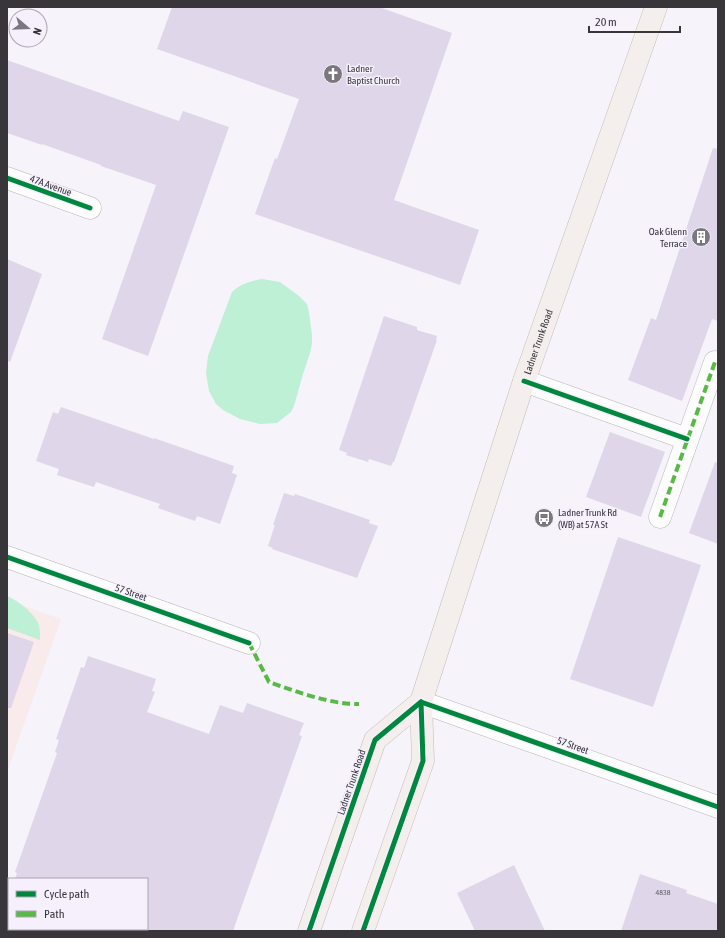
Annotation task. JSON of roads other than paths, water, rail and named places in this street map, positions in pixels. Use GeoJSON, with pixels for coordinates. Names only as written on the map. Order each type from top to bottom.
{"type":"FeatureCollection","features":[{"type":"Feature","properties":{"kind":"main road","name":"Ladner Trunk Road"},"geometry":{"type":"LineString","coordinates":[[363,931],[423,761],[421,702],[524,381],[656,7]]}},
{"type":"Feature","properties":{"kind":"main road","name":"Ladner Trunk Road"},"geometry":{"type":"LineString","coordinates":[[310,931],[375,740],[421,702]]}},
{"type":"Feature","properties":{"kind":"street","name":"47A Avenue"},"geometry":{"type":"LineString","coordinates":[[7,178],[90,208]]}},
{"type":"Feature","properties":{"kind":"street"},"geometry":{"type":"LineString","coordinates":[[660,516],[715,362]]}},
{"type":"Feature","properties":{"kind":"street"},"geometry":{"type":"LineString","coordinates":[[524,381],[687,439]]}},
{"type":"Feature","properties":{"kind":"street","name":"57 Street"},"geometry":{"type":"LineString","coordinates":[[7,557],[250,643]]}},
{"type":"Feature","properties":{"kind":"street","name":"57 Street"},"geometry":{"type":"LineString","coordinates":[[421,702],[718,807]]}},
{"type":"Feature","properties":{"kind":"place","name":"Ladner Baptist Church"},"geometry":{"type":"Point","coordinates":[333,74]}},
{"type":"Feature","properties":{"kind":"place","name":"Oak Glenn Terrace"},"geometry":{"type":"Point","coordinates":[701,237]}},
{"type":"Feature","properties":{"kind":"place","name":"Ladner Trunk Rd (WB) at 57A St"},"geometry":{"type":"Point","coordinates":[544,518]}}]}
